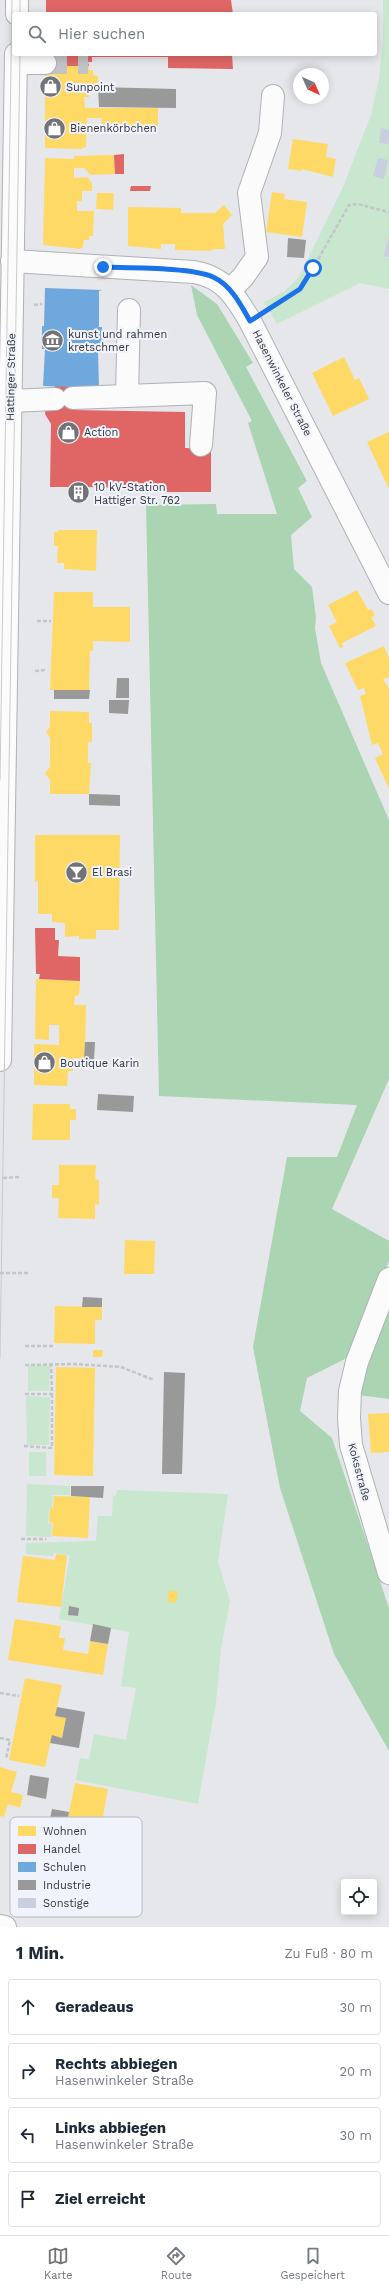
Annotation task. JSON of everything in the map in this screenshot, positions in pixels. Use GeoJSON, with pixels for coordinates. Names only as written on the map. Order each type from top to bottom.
{"type":"FeatureCollection","features":[{"type":"Feature","properties":{"kind":"street"},"geometry":{"type":"LineString","coordinates":[[17,0],[17,12]]}},
{"type":"Feature","properties":{"kind":"street"},"geometry":{"type":"LineString","coordinates":[[0,21],[12,21]]}},
{"type":"Feature","properties":{"kind":"street"},"geometry":{"type":"LineString","coordinates":[[16,58],[45,63]]}},
{"type":"Feature","properties":{"kind":"street","name":"Hattinger Straße"},"geometry":{"type":"LineString","coordinates":[[0,1060],[5,436],[11,401],[12,262],[6,234],[16,58]]}},
{"type":"Feature","properties":{"kind":"street"},"geometry":{"type":"LineString","coordinates":[[230,290],[243,277],[257,257],[249,193],[270,133],[273,96]]}},
{"type":"Feature","properties":{"kind":"street","name":"Hasenwinkeler Straße"},"geometry":{"type":"LineString","coordinates":[[12,262],[194,272],[213,277],[230,290],[250,321],[389,593]]}},
{"type":"Feature","properties":{"kind":"street"},"geometry":{"type":"LineString","coordinates":[[127,396],[129,310]]}},
{"type":"Feature","properties":{"kind":"street"},"geometry":{"type":"LineString","coordinates":[[11,401],[205,393],[201,445]]}},
{"type":"Feature","properties":{"kind":"street","name":"Koksstraße"},"geometry":{"type":"LineString","coordinates":[[389,1279],[357,1362],[350,1391],[349,1418],[351,1445],[389,1573]]}},
{"type":"Feature","properties":{"kind":"street"},"geometry":{"type":"LineString","coordinates":[[0,1926],[5,1927]]}},
{"type":"Feature","properties":{"kind":"path"},"geometry":{"type":"LineString","coordinates":[[250,321],[300,289],[349,205],[358,204],[389,212]]}},
{"type":"Feature","properties":{"kind":"path"},"geometry":{"type":"LineString","coordinates":[[35,305],[42,304]]}},
{"type":"Feature","properties":{"kind":"path"},"geometry":{"type":"LineString","coordinates":[[37,621],[51,621]]}},
{"type":"Feature","properties":{"kind":"path"},"geometry":{"type":"LineString","coordinates":[[35,671],[46,670]]}},
{"type":"Feature","properties":{"kind":"path"},"geometry":{"type":"LineString","coordinates":[[3,1178],[19,1177]]}},
{"type":"Feature","properties":{"kind":"path"},"geometry":{"type":"LineString","coordinates":[[0,1273],[28,1274]]}},
{"type":"Feature","properties":{"kind":"path"},"geometry":{"type":"LineString","coordinates":[[25,1346],[52,1346]]}},
{"type":"Feature","properties":{"kind":"path"},"geometry":{"type":"LineString","coordinates":[[24,1446],[52,1448],[51,1364]]}},
{"type":"Feature","properties":{"kind":"path"},"geometry":{"type":"LineString","coordinates":[[25,1365],[51,1364],[121,1367],[154,1380]]}},
{"type":"Feature","properties":{"kind":"path"},"geometry":{"type":"LineString","coordinates":[[25,1394],[52,1394]]}},
{"type":"Feature","properties":{"kind":"path"},"geometry":{"type":"LineString","coordinates":[[21,1539],[46,1539]]}},
{"type":"Feature","properties":{"kind":"path"},"geometry":{"type":"LineString","coordinates":[[0,1693],[19,1696]]}},
{"type":"Feature","properties":{"kind":"path"},"geometry":{"type":"LineString","coordinates":[[0,1738],[10,1740],[6,1759]]}},
{"type":"Feature","properties":{"kind":"green space"},"geometry":{"type":"Polygon","coordinates":[[[383,0],[389,0],[389,289],[360,283],[277,324],[264,302],[285,291],[299,277],[343,187],[371,115],[379,79],[383,37],[383,0]]]}},
{"type":"Feature","properties":{"kind":"green space"},"geometry":{"type":"Polygon","coordinates":[[[191,285],[217,304],[253,363],[246,367],[307,481],[298,488],[312,517],[291,535],[294,569],[312,587],[316,618],[315,628],[321,663],[389,820],[389,1079],[332,1209],[389,1241],[389,1261],[349,1357],[307,1378],[300,1411],[332,1438],[389,1608],[389,1751],[334,1654],[280,1488],[253,1347],[287,1157],[337,1157],[357,1105],[159,1096],[146,505],[216,504],[217,514],[277,514],[248,423],[252,421],[197,315],[191,285]]]}},
{"type":"Feature","properties":{"kind":"green space"},"geometry":{"type":"Polygon","coordinates":[[[389,1304],[389,1399],[358,1395],[389,1304]]]}},
{"type":"Feature","properties":{"kind":"green space"},"geometry":{"type":"Polygon","coordinates":[[[28,1365],[50,1366],[49,1391],[28,1391],[28,1365]]]}},
{"type":"Feature","properties":{"kind":"green space"},"geometry":{"type":"Polygon","coordinates":[[[26,1396],[50,1397],[49,1445],[27,1445],[26,1396]]]}},
{"type":"Feature","properties":{"kind":"green space"},"geometry":{"type":"Polygon","coordinates":[[[29,1452],[46,1452],[46,1476],[29,1476],[29,1452]]]}},
{"type":"Feature","properties":{"kind":"green space"},"geometry":{"type":"Polygon","coordinates":[[[27,1484],[70,1486],[70,1495],[53,1495],[52,1508],[49,1508],[48,1523],[52,1524],[51,1537],[26,1536],[27,1484]]]}},
{"type":"Feature","properties":{"kind":"green space"},"geometry":{"type":"Polygon","coordinates":[[[117,1490],[228,1494],[218,1562],[230,1601],[221,1649],[216,1702],[198,1804],[76,1780],[80,1758],[89,1759],[94,1734],[126,1740],[136,1688],[121,1686],[129,1632],[59,1619],[70,1555],[54,1553],[53,1556],[26,1554],[26,1543],[96,1541],[98,1516],[112,1516],[113,1496],[116,1496],[117,1490]]]}},
{"type":"Feature","properties":{"kind":"building: Wohnen"},"geometry":{"type":"Polygon","coordinates":[[[45,66],[89,66],[89,70],[93,70],[93,75],[98,76],[98,87],[89,87],[89,97],[84,97],[85,108],[158,108],[158,126],[101,125],[102,118],[87,118],[86,147],[81,149],[45,148],[45,66]]]}},
{"type":"Feature","properties":{"kind":"building: Wohnen"},"geometry":{"type":"Polygon","coordinates":[[[293,139],[328,144],[326,157],[336,159],[333,177],[302,169],[302,171],[288,169],[293,139]]]}},
{"type":"Feature","properties":{"kind":"building: Wohnen"},"geometry":{"type":"Polygon","coordinates":[[[114,155],[115,174],[91,175],[84,168],[74,168],[74,178],[87,177],[92,183],[92,191],[82,191],[82,201],[77,201],[77,211],[94,211],[93,236],[89,236],[89,240],[84,240],[83,247],[80,249],[43,245],[45,158],[74,159],[74,156],[114,155]]]}},
{"type":"Feature","properties":{"kind":"building: Wohnen"},"geometry":{"type":"Polygon","coordinates":[[[272,192],[285,194],[284,199],[307,202],[302,237],[266,232],[272,192]]]}},
{"type":"Feature","properties":{"kind":"building: Wohnen"},"geometry":{"type":"Polygon","coordinates":[[[97,193],[114,193],[113,210],[96,209],[97,193]]]}},
{"type":"Feature","properties":{"kind":"building: Wohnen"},"geometry":{"type":"Polygon","coordinates":[[[224,205],[232,215],[223,224],[225,249],[212,249],[211,251],[175,250],[175,244],[161,244],[161,249],[128,246],[128,207],[181,208],[181,213],[215,213],[224,205]]]}},
{"type":"Feature","properties":{"kind":"building: Wohnen"},"geometry":{"type":"Polygon","coordinates":[[[344,357],[355,380],[359,378],[369,399],[333,416],[312,373],[344,357]]]}},
{"type":"Feature","properties":{"kind":"building: Wohnen"},"geometry":{"type":"Polygon","coordinates":[[[389,432],[389,489],[367,442],[389,432]]]}},
{"type":"Feature","properties":{"kind":"building: Wohnen"},"geometry":{"type":"Polygon","coordinates":[[[58,530],[97,530],[96,571],[64,569],[64,563],[57,563],[58,546],[54,546],[54,532],[58,532],[58,530]]]}},
{"type":"Feature","properties":{"kind":"building: Wohnen"},"geometry":{"type":"Polygon","coordinates":[[[357,590],[368,610],[372,609],[375,616],[371,617],[376,626],[342,643],[343,647],[340,648],[329,626],[337,622],[328,605],[357,590]]]}},
{"type":"Feature","properties":{"kind":"building: Wohnen"},"geometry":{"type":"Polygon","coordinates":[[[54,592],[93,592],[93,607],[130,607],[130,642],[93,641],[93,651],[90,651],[89,690],[50,690],[54,592]]]}},
{"type":"Feature","properties":{"kind":"building: Wohnen"},"geometry":{"type":"Polygon","coordinates":[[[384,646],[389,658],[389,677],[383,679],[389,689],[389,789],[375,758],[383,754],[378,743],[372,745],[360,696],[366,694],[364,688],[358,690],[345,663],[384,646]]]}},
{"type":"Feature","properties":{"kind":"building: Wohnen"},"geometry":{"type":"Polygon","coordinates":[[[50,711],[89,712],[89,723],[92,723],[92,742],[88,742],[88,763],[91,763],[89,794],[50,794],[50,780],[45,773],[50,767],[50,738],[46,732],[50,727],[50,711]]]}},
{"type":"Feature","properties":{"kind":"building: Wohnen"},"geometry":{"type":"Polygon","coordinates":[[[35,835],[120,835],[119,930],[96,930],[96,939],[79,939],[79,936],[65,937],[65,923],[52,922],[52,914],[38,914],[38,881],[35,882],[35,835]]]}},
{"type":"Feature","properties":{"kind":"building: Wohnen"},"geometry":{"type":"Polygon","coordinates":[[[36,979],[80,981],[79,995],[75,996],[74,1005],[86,1005],[85,1058],[73,1058],[73,1071],[68,1071],[67,1086],[34,1085],[34,1044],[59,1045],[59,1025],[49,1025],[49,1040],[35,1039],[36,979]]]}},
{"type":"Feature","properties":{"kind":"building: Wohnen"},"geometry":{"type":"Polygon","coordinates":[[[33,1104],[70,1104],[70,1109],[76,1109],[76,1120],[70,1120],[70,1140],[32,1140],[33,1104]]]}},
{"type":"Feature","properties":{"kind":"building: Wohnen"},"geometry":{"type":"Polygon","coordinates":[[[59,1165],[96,1165],[95,1179],[99,1180],[99,1205],[95,1204],[95,1219],[58,1218],[59,1198],[52,1198],[52,1185],[59,1185],[59,1165]]]}},
{"type":"Feature","properties":{"kind":"building: Wohnen"},"geometry":{"type":"Polygon","coordinates":[[[125,1240],[155,1241],[154,1274],[124,1274],[125,1240]]]}},
{"type":"Feature","properties":{"kind":"building: Wohnen"},"geometry":{"type":"Polygon","coordinates":[[[55,1306],[102,1307],[102,1320],[95,1320],[95,1344],[54,1343],[55,1306]]]}},
{"type":"Feature","properties":{"kind":"building: Wohnen"},"geometry":{"type":"Polygon","coordinates":[[[93,1350],[103,1350],[102,1357],[93,1357],[93,1350]]]}},
{"type":"Feature","properties":{"kind":"building: Wohnen"},"geometry":{"type":"Polygon","coordinates":[[[56,1367],[95,1368],[93,1476],[54,1475],[56,1367]]]}},
{"type":"Feature","properties":{"kind":"building: Wohnen"},"geometry":{"type":"Polygon","coordinates":[[[389,1413],[389,1452],[371,1453],[368,1414],[389,1413]]]}},
{"type":"Feature","properties":{"kind":"building: Wohnen"},"geometry":{"type":"Polygon","coordinates":[[[54,1496],[90,1497],[88,1538],[52,1536],[53,1523],[49,1522],[50,1508],[53,1508],[54,1496]]]}},
{"type":"Feature","properties":{"kind":"building: Wohnen"},"geometry":{"type":"Polygon","coordinates":[[[56,1554],[67,1555],[61,1607],[17,1602],[23,1556],[55,1560],[56,1554]]]}},
{"type":"Feature","properties":{"kind":"building: Wohnen"},"geometry":{"type":"Polygon","coordinates":[[[169,1590],[178,1592],[176,1603],[167,1601],[169,1590]]]}},
{"type":"Feature","properties":{"kind":"building: Wohnen"},"geometry":{"type":"Polygon","coordinates":[[[15,1619],[61,1626],[59,1638],[65,1638],[63,1650],[88,1654],[90,1641],[108,1644],[103,1675],[8,1660],[15,1619]]]}},
{"type":"Feature","properties":{"kind":"building: Wohnen"},"geometry":{"type":"Polygon","coordinates":[[[25,1678],[62,1685],[55,1716],[66,1718],[62,1738],[52,1735],[45,1767],[9,1760],[25,1678]]]}},
{"type":"Feature","properties":{"kind":"building: Wohnen"},"geometry":{"type":"Polygon","coordinates":[[[0,1767],[17,1772],[11,1792],[23,1795],[20,1808],[8,1804],[4,1817],[0,1816],[0,1767]]]}},
{"type":"Feature","properties":{"kind":"building: Wohnen"},"geometry":{"type":"Polygon","coordinates":[[[75,1783],[108,1789],[103,1817],[68,1817],[75,1783]]]}},
{"type":"Feature","properties":{"kind":"building: Handel"},"geometry":{"type":"Polygon","coordinates":[[[46,0],[231,0],[233,12],[46,12],[46,0]]]}},
{"type":"Feature","properties":{"kind":"building: Handel"},"geometry":{"type":"Polygon","coordinates":[[[45,56],[232,56],[233,69],[168,68],[168,57],[92,57],[92,62],[88,62],[89,66],[45,66],[45,56]]]}},
{"type":"Feature","properties":{"kind":"building: Handel"},"geometry":{"type":"Polygon","coordinates":[[[124,154],[124,174],[115,174],[114,155],[124,154]]]}},
{"type":"Feature","properties":{"kind":"building: Handel"},"geometry":{"type":"Polygon","coordinates":[[[131,186],[151,186],[150,191],[130,191],[131,186]]]}},
{"type":"Feature","properties":{"kind":"building: Handel"},"geometry":{"type":"Polygon","coordinates":[[[55,386],[73,386],[73,410],[185,412],[185,448],[211,449],[211,492],[167,492],[167,489],[86,487],[86,499],[69,499],[70,487],[50,487],[51,424],[45,414],[46,407],[55,399],[55,386]]]}},
{"type":"Feature","properties":{"kind":"building: Handel"},"geometry":{"type":"Polygon","coordinates":[[[35,928],[55,928],[55,940],[59,940],[58,956],[80,957],[80,981],[39,979],[40,974],[36,974],[35,928]]]}},
{"type":"Feature","properties":{"kind":"building: Schulen"},"geometry":{"type":"Polygon","coordinates":[[[45,288],[102,290],[99,291],[99,327],[102,327],[101,350],[98,350],[99,388],[43,386],[45,349],[42,349],[42,326],[44,326],[45,288]]]}},
{"type":"Feature","properties":{"kind":"building: Industrie"},"geometry":{"type":"Polygon","coordinates":[[[98,87],[176,89],[176,108],[99,107],[98,87]]]}},
{"type":"Feature","properties":{"kind":"building: Industrie"},"geometry":{"type":"Polygon","coordinates":[[[288,238],[306,240],[304,258],[287,257],[288,238]]]}},
{"type":"Feature","properties":{"kind":"building: Industrie"},"geometry":{"type":"Polygon","coordinates":[[[117,678],[129,678],[129,698],[116,698],[117,678]]]}},
{"type":"Feature","properties":{"kind":"building: Industrie"},"geometry":{"type":"Polygon","coordinates":[[[54,690],[90,690],[89,699],[54,699],[54,690]]]}},
{"type":"Feature","properties":{"kind":"building: Industrie"},"geometry":{"type":"Polygon","coordinates":[[[109,700],[129,700],[128,714],[109,713],[109,700]]]}},
{"type":"Feature","properties":{"kind":"building: Industrie"},"geometry":{"type":"Polygon","coordinates":[[[89,794],[120,795],[120,806],[89,805],[89,794]]]}},
{"type":"Feature","properties":{"kind":"building: Industrie"},"geometry":{"type":"Polygon","coordinates":[[[85,1042],[95,1042],[94,1060],[84,1060],[85,1042]]]}},
{"type":"Feature","properties":{"kind":"building: Industrie"},"geometry":{"type":"Polygon","coordinates":[[[98,1094],[134,1096],[133,1112],[97,1110],[98,1094]]]}},
{"type":"Feature","properties":{"kind":"building: Industrie"},"geometry":{"type":"Polygon","coordinates":[[[83,1297],[102,1298],[102,1307],[82,1307],[83,1297]]]}},
{"type":"Feature","properties":{"kind":"building: Industrie"},"geometry":{"type":"Polygon","coordinates":[[[164,1372],[185,1373],[182,1474],[162,1474],[164,1372]]]}},
{"type":"Feature","properties":{"kind":"building: Industrie"},"geometry":{"type":"Polygon","coordinates":[[[71,1486],[104,1486],[103,1498],[71,1496],[71,1486]]]}},
{"type":"Feature","properties":{"kind":"building: Industrie"},"geometry":{"type":"Polygon","coordinates":[[[69,1606],[79,1608],[78,1616],[68,1615],[69,1606]]]}},
{"type":"Feature","properties":{"kind":"building: Industrie"},"geometry":{"type":"Polygon","coordinates":[[[93,1624],[111,1628],[108,1644],[90,1641],[93,1624]]]}},
{"type":"Feature","properties":{"kind":"building: Industrie"},"geometry":{"type":"Polygon","coordinates":[[[57,1707],[85,1712],[79,1748],[50,1743],[52,1735],[62,1738],[66,1718],[55,1716],[57,1707]]]}},
{"type":"Feature","properties":{"kind":"building: Industrie"},"geometry":{"type":"Polygon","coordinates":[[[30,1775],[49,1778],[46,1799],[27,1795],[30,1775]]]}},
{"type":"Feature","properties":{"kind":"building: Industrie"},"geometry":{"type":"Polygon","coordinates":[[[52,1809],[69,1812],[68,1817],[50,1817],[52,1809]]]}},
{"type":"Feature","properties":{"kind":"building: Sonstige"},"geometry":{"type":"Polygon","coordinates":[[[381,128],[389,130],[389,144],[379,143],[381,128]]]}},
{"type":"Feature","properties":{"kind":"building: Sonstige"},"geometry":{"type":"Polygon","coordinates":[[[378,158],[388,160],[384,179],[373,176],[378,158]]]}},
{"type":"Feature","properties":{"kind":"building: Sonstige"},"geometry":{"type":"Polygon","coordinates":[[[389,238],[389,257],[384,256],[389,238]]]}},
{"type":"Feature","properties":{"kind":"tunnel"},"geometry":{"type":"LineString","coordinates":[[45,63],[88,63]]}},
{"type":"Feature","properties":{"kind":"tram line"},"geometry":{"type":"LineString","coordinates":[[0,780],[12,0]]}},
{"type":"Feature","properties":{"kind":"tram line"},"geometry":{"type":"LineString","coordinates":[[20,0],[20,12]]}},
{"type":"Feature","properties":{"kind":"tram line"},"geometry":{"type":"LineString","coordinates":[[0,1358],[20,56]]}},
{"type":"Feature","properties":{"kind":"place","name":"Sunpoint"},"geometry":{"type":"Point","coordinates":[51,87]}},
{"type":"Feature","properties":{"kind":"place","name":"Bienenkörbchen"},"geometry":{"type":"Point","coordinates":[54,128]}},
{"type":"Feature","properties":{"kind":"place","name":"kunst und rahmen kretschmer"},"geometry":{"type":"Point","coordinates":[52,340]}},
{"type":"Feature","properties":{"kind":"place","name":"Action"},"geometry":{"type":"Point","coordinates":[68,432]}},
{"type":"Feature","properties":{"kind":"place","name":"10 kV-Station Hattiger Str. 762"},"geometry":{"type":"Point","coordinates":[78,493]}},
{"type":"Feature","properties":{"kind":"place","name":"El Brasi"},"geometry":{"type":"Point","coordinates":[77,872]}},
{"type":"Feature","properties":{"kind":"place","name":"Boutique Karin"},"geometry":{"type":"Point","coordinates":[44,1063]}},
{"type":"Feature","properties":{"kind":"route"},"geometry":{"type":"LineString","coordinates":[[103,267],[194,272],[205,274],[219,280],[230,290],[250,321],[297,292],[303,286],[313,268]]}}]}
